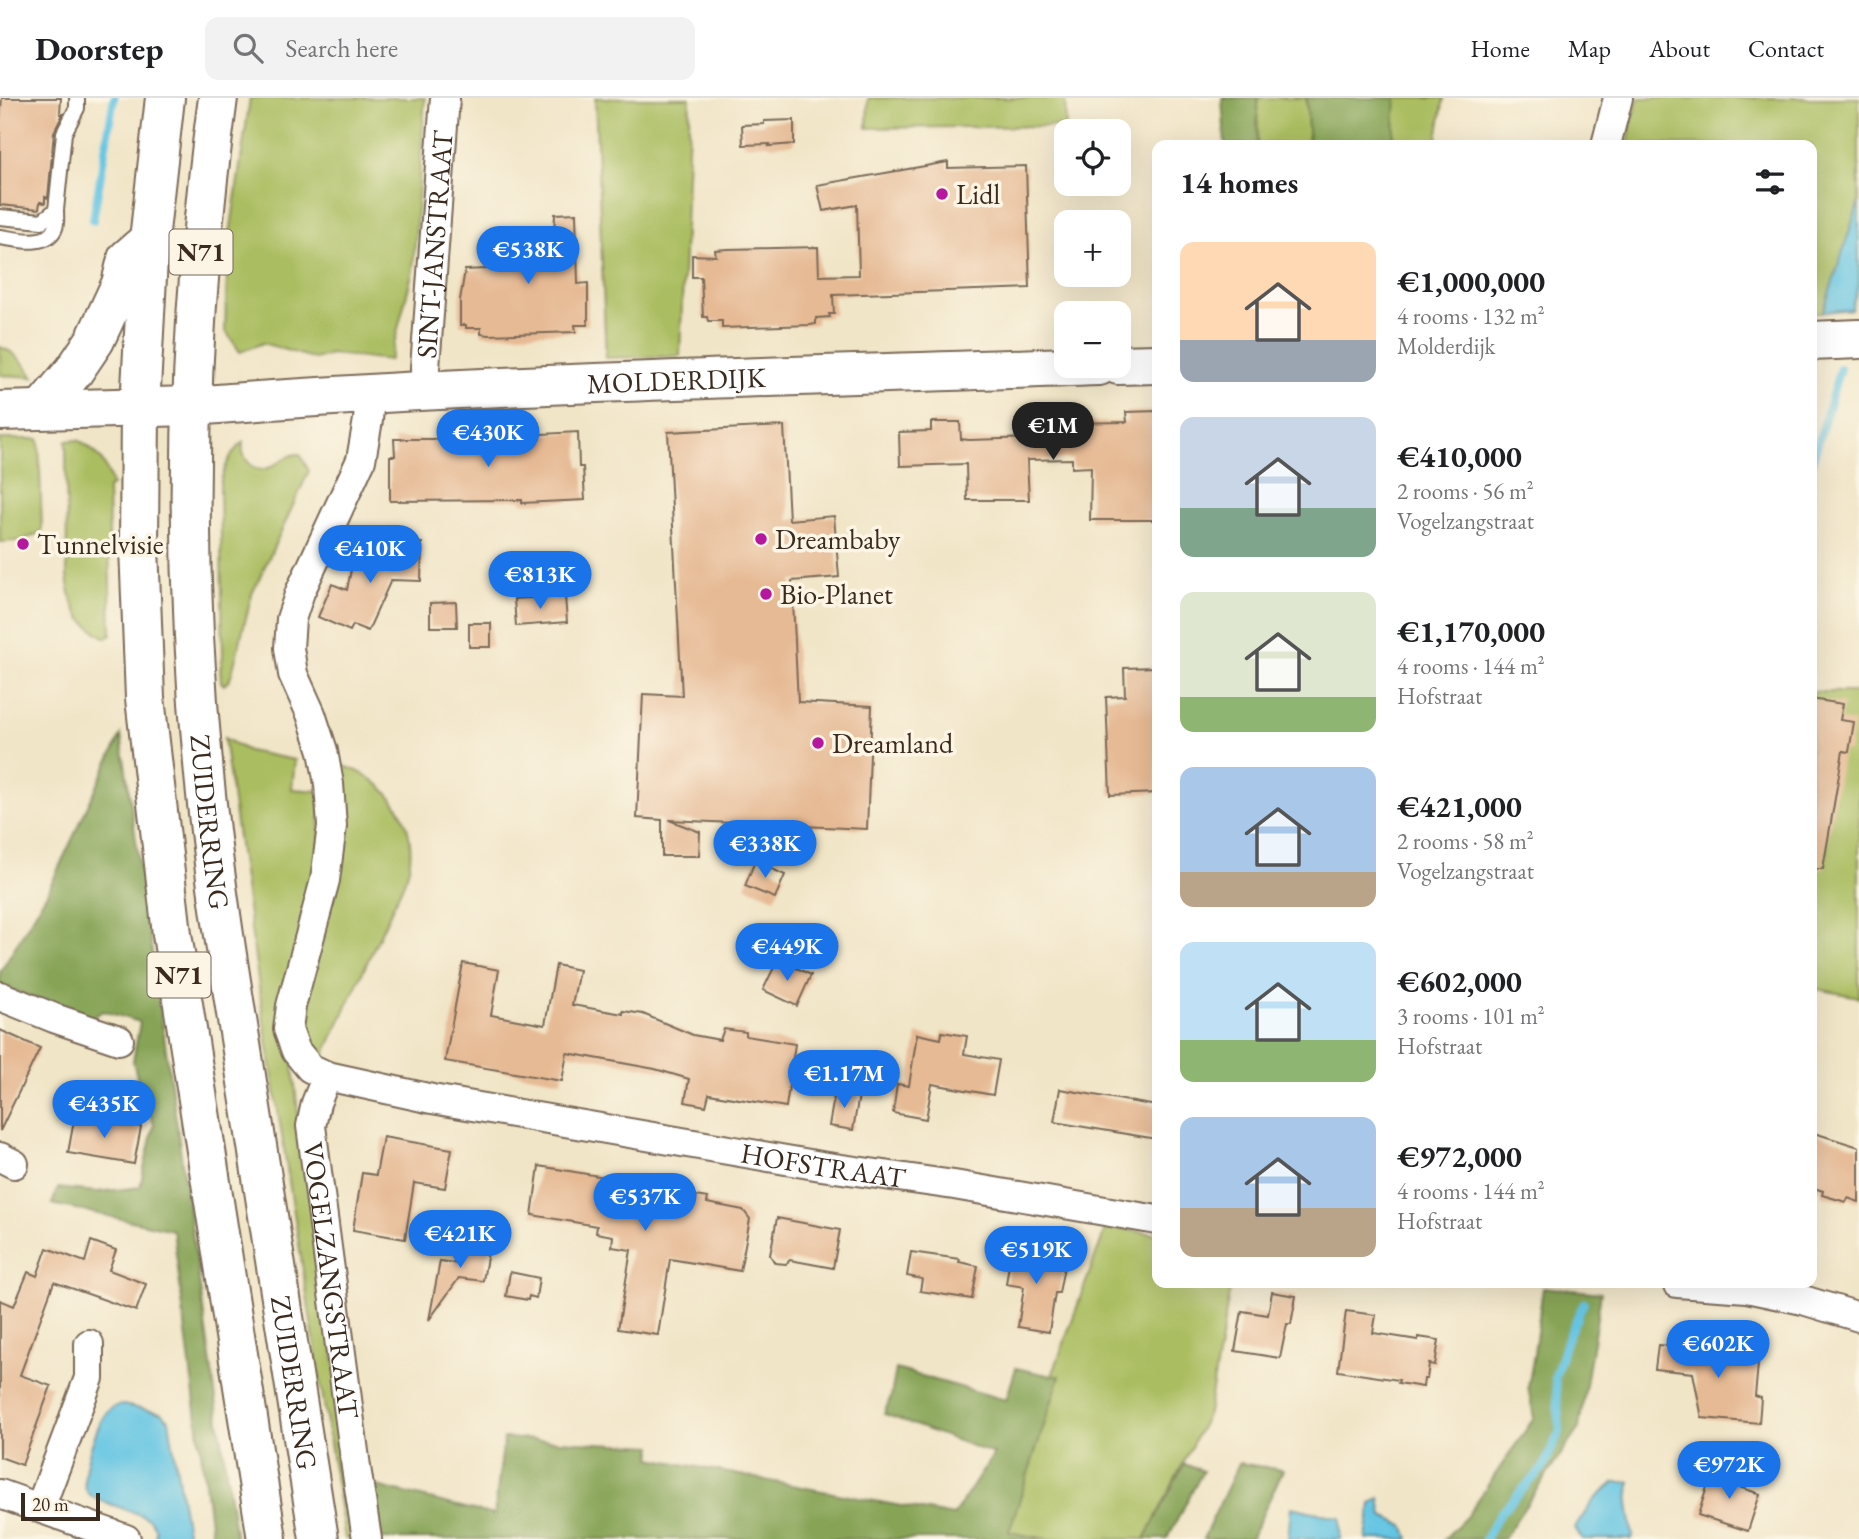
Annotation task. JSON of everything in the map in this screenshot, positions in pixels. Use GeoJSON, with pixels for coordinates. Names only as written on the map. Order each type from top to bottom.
{"type":"FeatureCollection","features":[{"type":"Feature","properties":{"kind":"main road","name":"ZUIDERRING"},"geometry":{"type":"LineString","coordinates":[[165,98],[149,240],[140,407],[140,574],[145,698],[172,934],[267,1539]]}},
{"type":"Feature","properties":{"kind":"main road","name":"ZUIDERRING"},"geometry":{"type":"LineString","coordinates":[[218,98],[202,231],[192,407],[191,541],[195,658],[207,802],[222,924],[319,1539]]}},
{"type":"Feature","properties":{"kind":"main road"},"geometry":{"type":"LineString","coordinates":[[42,409],[74,371],[95,340],[121,284],[127,259],[149,240]]}},
{"type":"Feature","properties":{"kind":"main road"},"geometry":{"type":"LineString","coordinates":[[1817,341],[1859,339]]}},
{"type":"Feature","properties":{"kind":"main road"},"geometry":{"type":"LineString","coordinates":[[1131,365],[1152,364]]}},
{"type":"Feature","properties":{"kind":"main road","name":"MOLDERDIJK"},"geometry":{"type":"LineString","coordinates":[[0,411],[192,407],[564,384],[1054,368]]}},
{"type":"Feature","properties":{"kind":"street","name":"SINT-JANSTRAAT"},"geometry":{"type":"LineString","coordinates":[[426,391],[425,368],[445,98]]}},
{"type":"Feature","properties":{"kind":"street"},"geometry":{"type":"LineString","coordinates":[[1607,140],[1618,98]]}},
{"type":"Feature","properties":{"kind":"street"},"geometry":{"type":"LineString","coordinates":[[327,1076],[310,1068],[296,1051],[288,1029],[291,1006],[325,880],[332,826],[323,751],[311,713],[293,674],[289,648],[291,619],[300,592],[361,460],[370,395]]}},
{"type":"Feature","properties":{"kind":"street"},"geometry":{"type":"LineString","coordinates":[[0,996],[119,1041]]}},
{"type":"Feature","properties":{"kind":"street","name":"HOFSTRAAT"},"geometry":{"type":"LineString","coordinates":[[327,1076],[432,1099],[1152,1219]]}},
{"type":"Feature","properties":{"kind":"street","name":"VOGELZANGSTRAAT"},"geometry":{"type":"LineString","coordinates":[[327,1076],[316,1103],[311,1126],[367,1539]]}},
{"type":"Feature","properties":{"kind":"street"},"geometry":{"type":"LineString","coordinates":[[1747,1288],[1802,1300],[1859,1317]]}},
{"type":"Feature","properties":{"kind":"street"},"geometry":{"type":"LineString","coordinates":[[40,1508],[89,1378],[89,1344]]}},
{"type":"Feature","properties":{"kind":"street"},"geometry":{"type":"LineString","coordinates":[[0,1494],[126,1539]]}},
{"type":"Feature","properties":{"kind":"lane"},"geometry":{"type":"LineString","coordinates":[[0,237],[36,241],[48,237],[55,228],[64,133],[77,108],[77,98]]}},
{"type":"Feature","properties":{"kind":"lane"},"geometry":{"type":"LineString","coordinates":[[0,217],[42,220],[56,210]]}},
{"type":"Feature","properties":{"kind":"green space"},"geometry":{"type":"Polygon","coordinates":[[[250,98],[425,98],[413,270],[390,360],[331,354],[315,359],[263,343],[240,352],[225,330],[228,248],[250,98]]]}},
{"type":"Feature","properties":{"kind":"green space"},"geometry":{"type":"Polygon","coordinates":[[[595,98],[690,98],[680,356],[606,358],[595,98]]]}},
{"type":"Feature","properties":{"kind":"green space"},"geometry":{"type":"Polygon","coordinates":[[[868,98],[1065,98],[1066,119],[1054,119],[1054,126],[867,128],[868,98]]]}},
{"type":"Feature","properties":{"kind":"green space"},"geometry":{"type":"Polygon","coordinates":[[[1222,98],[1258,98],[1257,140],[1225,140],[1222,98]]]}},
{"type":"Feature","properties":{"kind":"green space"},"geometry":{"type":"Polygon","coordinates":[[[1258,98],[1306,98],[1309,140],[1257,140],[1258,98]]]}},
{"type":"Feature","properties":{"kind":"green space"},"geometry":{"type":"Polygon","coordinates":[[[1306,98],[1396,98],[1393,140],[1309,140],[1306,98]]]}},
{"type":"Feature","properties":{"kind":"green space"},"geometry":{"type":"Polygon","coordinates":[[[1396,98],[1444,98],[1437,140],[1393,140],[1396,98]]]}},
{"type":"Feature","properties":{"kind":"green space"},"geometry":{"type":"Polygon","coordinates":[[[1639,98],[1859,98],[1859,202],[1823,312],[1817,312],[1817,140],[1629,140],[1639,98]]]}},
{"type":"Feature","properties":{"kind":"green space"},"geometry":{"type":"Polygon","coordinates":[[[0,347],[15,355],[34,377],[0,375],[0,347]]]}},
{"type":"Feature","properties":{"kind":"green space"},"geometry":{"type":"Polygon","coordinates":[[[0,439],[39,439],[42,531],[17,541],[0,542],[0,439]]]}},
{"type":"Feature","properties":{"kind":"green space"},"geometry":{"type":"Polygon","coordinates":[[[78,440],[101,459],[112,486],[108,488],[111,634],[106,638],[89,626],[78,613],[67,577],[66,441],[78,440]]]}},
{"type":"Feature","properties":{"kind":"green space"},"geometry":{"type":"Polygon","coordinates":[[[243,442],[244,456],[255,468],[268,468],[300,454],[309,471],[252,594],[232,673],[224,685],[221,682],[220,669],[223,656],[220,484],[228,461],[243,442]]]}},
{"type":"Feature","properties":{"kind":"green space"},"geometry":{"type":"Polygon","coordinates":[[[1817,692],[1859,692],[1859,997],[1817,989],[1817,692]]]}},
{"type":"Feature","properties":{"kind":"green space"},"geometry":{"type":"Polygon","coordinates":[[[121,735],[236,1539],[212,1539],[173,1230],[52,1204],[58,1188],[97,1192],[140,1187],[154,1124],[142,1097],[133,1061],[140,1022],[103,1011],[90,1019],[0,985],[0,972],[47,893],[121,735]]]}},
{"type":"Feature","properties":{"kind":"green space"},"geometry":{"type":"Polygon","coordinates":[[[224,738],[248,751],[295,760],[292,789],[320,791],[320,833],[293,1066],[300,1132],[362,1539],[345,1539],[263,1015],[224,738]]]}},
{"type":"Feature","properties":{"kind":"green space"},"geometry":{"type":"Polygon","coordinates":[[[335,764],[367,776],[392,798],[407,827],[410,861],[402,887],[322,1060],[314,1055],[299,1030],[335,764]]]}},
{"type":"Feature","properties":{"kind":"green space"},"geometry":{"type":"Polygon","coordinates":[[[1106,1227],[1152,1233],[1152,1288],[1230,1288],[1208,1413],[1145,1539],[1046,1539],[1008,1533],[1060,1376],[1052,1376],[1106,1227]]]}},
{"type":"Feature","properties":{"kind":"green space"},"geometry":{"type":"Polygon","coordinates":[[[1543,1288],[1601,1293],[1579,1428],[1503,1539],[1444,1539],[1466,1517],[1534,1418],[1528,1387],[1543,1288]]]}},
{"type":"Feature","properties":{"kind":"green space"},"geometry":{"type":"Polygon","coordinates":[[[1016,1368],[1060,1376],[1009,1532],[1046,1539],[381,1539],[373,1485],[494,1515],[504,1438],[653,1446],[651,1458],[953,1516],[994,1454],[884,1414],[891,1396],[896,1369],[1006,1400],[1016,1368]]]}},
{"type":"Feature","properties":{"kind":"green space"},"geometry":{"type":"Polygon","coordinates":[[[1239,1463],[1283,1470],[1251,1539],[1203,1539],[1239,1463]]]}},
{"type":"Feature","properties":{"kind":"green space"},"geometry":{"type":"Polygon","coordinates":[[[1184,1464],[1203,1471],[1167,1539],[1145,1539],[1184,1464]]]}},
{"type":"Feature","properties":{"kind":"water"},"geometry":{"type":"Polygon","coordinates":[[[1859,202],[1859,285],[1851,309],[1823,312],[1859,202]]]}},
{"type":"Feature","properties":{"kind":"water"},"geometry":{"type":"Polygon","coordinates":[[[123,1405],[161,1413],[169,1420],[188,1539],[155,1539],[156,1529],[150,1520],[96,1499],[86,1489],[84,1480],[88,1459],[99,1425],[110,1409],[123,1405]]]}},
{"type":"Feature","properties":{"kind":"water"},"geometry":{"type":"Polygon","coordinates":[[[1615,1482],[1630,1482],[1628,1504],[1633,1537],[1582,1539],[1575,1528],[1593,1501],[1615,1482]]]}},
{"type":"Feature","properties":{"kind":"water"},"geometry":{"type":"Polygon","coordinates":[[[1380,1498],[1383,1516],[1404,1526],[1409,1539],[1366,1539],[1371,1504],[1380,1498]]]}},
{"type":"Feature","properties":{"kind":"water"},"geometry":{"type":"Polygon","coordinates":[[[1291,1507],[1341,1518],[1340,1539],[1288,1539],[1291,1507]]]}},
{"type":"Feature","properties":{"kind":"building"},"geometry":{"type":"Polygon","coordinates":[[[2,98],[61,98],[60,114],[63,114],[54,132],[48,198],[45,197],[45,203],[40,202],[39,209],[0,205],[2,98]]]}},
{"type":"Feature","properties":{"kind":"building"},"geometry":{"type":"Polygon","coordinates":[[[794,120],[794,144],[743,145],[742,125],[794,120]]]}},
{"type":"Feature","properties":{"kind":"building","name":"Lidl"},"geometry":{"type":"Polygon","coordinates":[[[948,162],[948,168],[1026,166],[1030,288],[833,295],[834,314],[816,318],[816,324],[810,325],[722,328],[722,321],[708,321],[707,317],[703,317],[701,277],[692,277],[692,255],[716,256],[715,250],[728,249],[818,247],[819,276],[859,275],[857,205],[823,211],[817,185],[948,162]]]}},
{"type":"Feature","properties":{"kind":"building"},"geometry":{"type":"Polygon","coordinates":[[[576,213],[578,284],[588,283],[588,325],[575,325],[576,332],[488,335],[481,334],[481,328],[466,328],[466,325],[460,325],[460,300],[465,270],[486,269],[486,242],[525,238],[554,239],[555,214],[576,213]]]}},
{"type":"Feature","properties":{"kind":"building"},"geometry":{"type":"Polygon","coordinates":[[[1152,411],[1152,520],[1090,520],[1091,467],[1072,468],[1072,459],[1027,460],[1029,500],[967,500],[966,464],[900,466],[899,432],[931,431],[931,422],[960,422],[961,439],[969,440],[1062,437],[1062,423],[1127,422],[1126,412],[1152,411]]]}},
{"type":"Feature","properties":{"kind":"building"},"geometry":{"type":"Polygon","coordinates":[[[784,426],[789,520],[834,516],[839,577],[792,581],[798,702],[872,706],[867,829],[669,820],[700,832],[699,856],[662,856],[662,820],[637,818],[643,694],[682,696],[668,432],[784,426]]]}},
{"type":"Feature","properties":{"kind":"building"},"geometry":{"type":"Polygon","coordinates":[[[578,432],[579,467],[583,467],[585,500],[522,503],[522,500],[390,501],[390,456],[395,456],[394,439],[578,432]]]}},
{"type":"Feature","properties":{"kind":"building"},"geometry":{"type":"Polygon","coordinates":[[[422,543],[421,581],[391,580],[368,631],[353,625],[350,631],[318,617],[332,584],[347,590],[355,550],[393,557],[395,544],[422,543]]]}},
{"type":"Feature","properties":{"kind":"building"},"geometry":{"type":"Polygon","coordinates":[[[565,596],[567,622],[516,626],[514,599],[565,596]]]}},
{"type":"Feature","properties":{"kind":"building"},"geometry":{"type":"Polygon","coordinates":[[[456,602],[457,627],[430,627],[430,603],[456,602]]]}},
{"type":"Feature","properties":{"kind":"building"},"geometry":{"type":"Polygon","coordinates":[[[469,623],[491,623],[491,647],[469,647],[469,623]]]}},
{"type":"Feature","properties":{"kind":"building"},"geometry":{"type":"Polygon","coordinates":[[[1152,667],[1152,793],[1110,795],[1106,697],[1125,696],[1124,668],[1152,667]]]}},
{"type":"Feature","properties":{"kind":"building"},"geometry":{"type":"Polygon","coordinates":[[[1817,700],[1843,704],[1840,720],[1854,722],[1849,752],[1843,751],[1823,869],[1817,869],[1817,700]]]}},
{"type":"Feature","properties":{"kind":"building"},"geometry":{"type":"Polygon","coordinates":[[[755,861],[785,875],[775,898],[745,886],[755,861]]]}},
{"type":"Feature","properties":{"kind":"building"},"geometry":{"type":"Polygon","coordinates":[[[778,959],[811,975],[797,1006],[763,990],[778,959]]]}},
{"type":"Feature","properties":{"kind":"building"},"geometry":{"type":"Polygon","coordinates":[[[463,963],[499,970],[491,1015],[545,1025],[556,965],[579,970],[572,1005],[623,1014],[623,1011],[643,1014],[693,1035],[720,1040],[724,1029],[746,1032],[746,1036],[795,1044],[786,1107],[709,1094],[706,1106],[685,1102],[689,1079],[655,1069],[567,1053],[562,1081],[445,1061],[463,963]]]}},
{"type":"Feature","properties":{"kind":"building"},"geometry":{"type":"Polygon","coordinates":[[[0,1030],[40,1048],[0,1131],[0,1030]]]}},
{"type":"Feature","properties":{"kind":"building"},"geometry":{"type":"Polygon","coordinates":[[[942,1032],[967,1036],[964,1054],[999,1060],[993,1095],[932,1084],[926,1119],[893,1113],[897,1084],[909,1086],[917,1034],[941,1039],[942,1032]]]}},
{"type":"Feature","properties":{"kind":"building"},"geometry":{"type":"Polygon","coordinates":[[[1060,1089],[1152,1105],[1152,1138],[1054,1122],[1060,1089]]]}},
{"type":"Feature","properties":{"kind":"building"},"geometry":{"type":"Polygon","coordinates":[[[835,1091],[859,1095],[853,1130],[829,1126],[835,1091]]]}},
{"type":"Feature","properties":{"kind":"building"},"geometry":{"type":"Polygon","coordinates":[[[75,1115],[141,1127],[134,1164],[68,1153],[75,1115]]]}},
{"type":"Feature","properties":{"kind":"building"},"geometry":{"type":"Polygon","coordinates":[[[1817,1134],[1859,1147],[1859,1202],[1848,1198],[1846,1202],[1822,1195],[1823,1191],[1817,1189],[1817,1134]]]}},
{"type":"Feature","properties":{"kind":"building"},"geometry":{"type":"Polygon","coordinates":[[[383,1137],[452,1149],[445,1188],[414,1183],[405,1239],[353,1230],[362,1173],[376,1175],[383,1137]]]}},
{"type":"Feature","properties":{"kind":"building"},"geometry":{"type":"Polygon","coordinates":[[[539,1166],[647,1184],[646,1188],[708,1198],[707,1203],[743,1210],[750,1219],[740,1271],[670,1259],[658,1335],[618,1329],[631,1250],[612,1247],[613,1236],[596,1233],[597,1226],[532,1215],[539,1166]]]}},
{"type":"Feature","properties":{"kind":"building"},"geometry":{"type":"Polygon","coordinates":[[[777,1218],[840,1230],[833,1268],[790,1260],[786,1264],[775,1263],[770,1255],[777,1218]]]}},
{"type":"Feature","properties":{"kind":"building"},"geometry":{"type":"Polygon","coordinates":[[[458,1240],[489,1245],[483,1281],[459,1278],[429,1320],[440,1261],[454,1263],[458,1240]]]}},
{"type":"Feature","properties":{"kind":"building"},"geometry":{"type":"Polygon","coordinates":[[[91,1241],[116,1250],[109,1270],[146,1284],[136,1311],[54,1282],[20,1375],[51,1386],[22,1465],[0,1457],[0,1300],[14,1306],[28,1272],[37,1276],[47,1248],[85,1262],[91,1241]]]}},
{"type":"Feature","properties":{"kind":"building"},"geometry":{"type":"Polygon","coordinates":[[[1011,1251],[1037,1255],[1038,1251],[1066,1256],[1059,1293],[1055,1293],[1049,1332],[1018,1327],[1024,1287],[1006,1284],[1011,1251]]]}},
{"type":"Feature","properties":{"kind":"building"},"geometry":{"type":"Polygon","coordinates":[[[911,1252],[960,1259],[959,1262],[978,1266],[972,1299],[920,1291],[922,1279],[907,1276],[911,1252]]]}},
{"type":"Feature","properties":{"kind":"building"},"geometry":{"type":"Polygon","coordinates":[[[510,1272],[539,1278],[536,1298],[529,1296],[528,1300],[506,1296],[510,1272]]]}},
{"type":"Feature","properties":{"kind":"building"},"geometry":{"type":"Polygon","coordinates":[[[1272,1292],[1296,1296],[1291,1324],[1287,1324],[1280,1358],[1235,1351],[1242,1311],[1268,1315],[1272,1292]]]}},
{"type":"Feature","properties":{"kind":"building"},"geometry":{"type":"Polygon","coordinates":[[[1346,1311],[1376,1315],[1373,1333],[1418,1340],[1418,1337],[1439,1340],[1435,1365],[1429,1364],[1423,1387],[1398,1383],[1399,1380],[1338,1371],[1346,1311]]]}},
{"type":"Feature","properties":{"kind":"building"},"geometry":{"type":"Polygon","coordinates":[[[1658,1345],[1759,1354],[1755,1396],[1761,1398],[1759,1423],[1702,1418],[1693,1373],[1655,1369],[1658,1345]]]}},
{"type":"Feature","properties":{"kind":"building"},"geometry":{"type":"Polygon","coordinates":[[[1740,1461],[1736,1486],[1760,1494],[1748,1531],[1698,1515],[1710,1478],[1718,1480],[1740,1461]]]}},
{"type":"Feature","properties":{"kind":"waterway"},"geometry":{"type":"LineString","coordinates":[[93,220],[114,98]]}},
{"type":"Feature","properties":{"kind":"waterway"},"geometry":{"type":"LineString","coordinates":[[1817,446],[1840,368]]}},
{"type":"Feature","properties":{"kind":"waterway"},"geometry":{"type":"LineString","coordinates":[[1485,1539],[1500,1513],[1543,1468],[1560,1431],[1555,1377],[1567,1338],[1584,1303]]}},
{"type":"Feature","properties":{"kind":"place","name":"Lidl"},"geometry":{"type":"Point","coordinates":[942,194]}},
{"type":"Feature","properties":{"kind":"place","name":"Dreambaby"},"geometry":{"type":"Point","coordinates":[761,539]}},
{"type":"Feature","properties":{"kind":"place","name":"Tunnelvisie"},"geometry":{"type":"Point","coordinates":[23,544]}},
{"type":"Feature","properties":{"kind":"place","name":"Bio-Planet"},"geometry":{"type":"Point","coordinates":[766,594]}},
{"type":"Feature","properties":{"kind":"place","name":"Dreamland"},"geometry":{"type":"Point","coordinates":[818,743]}}]}
